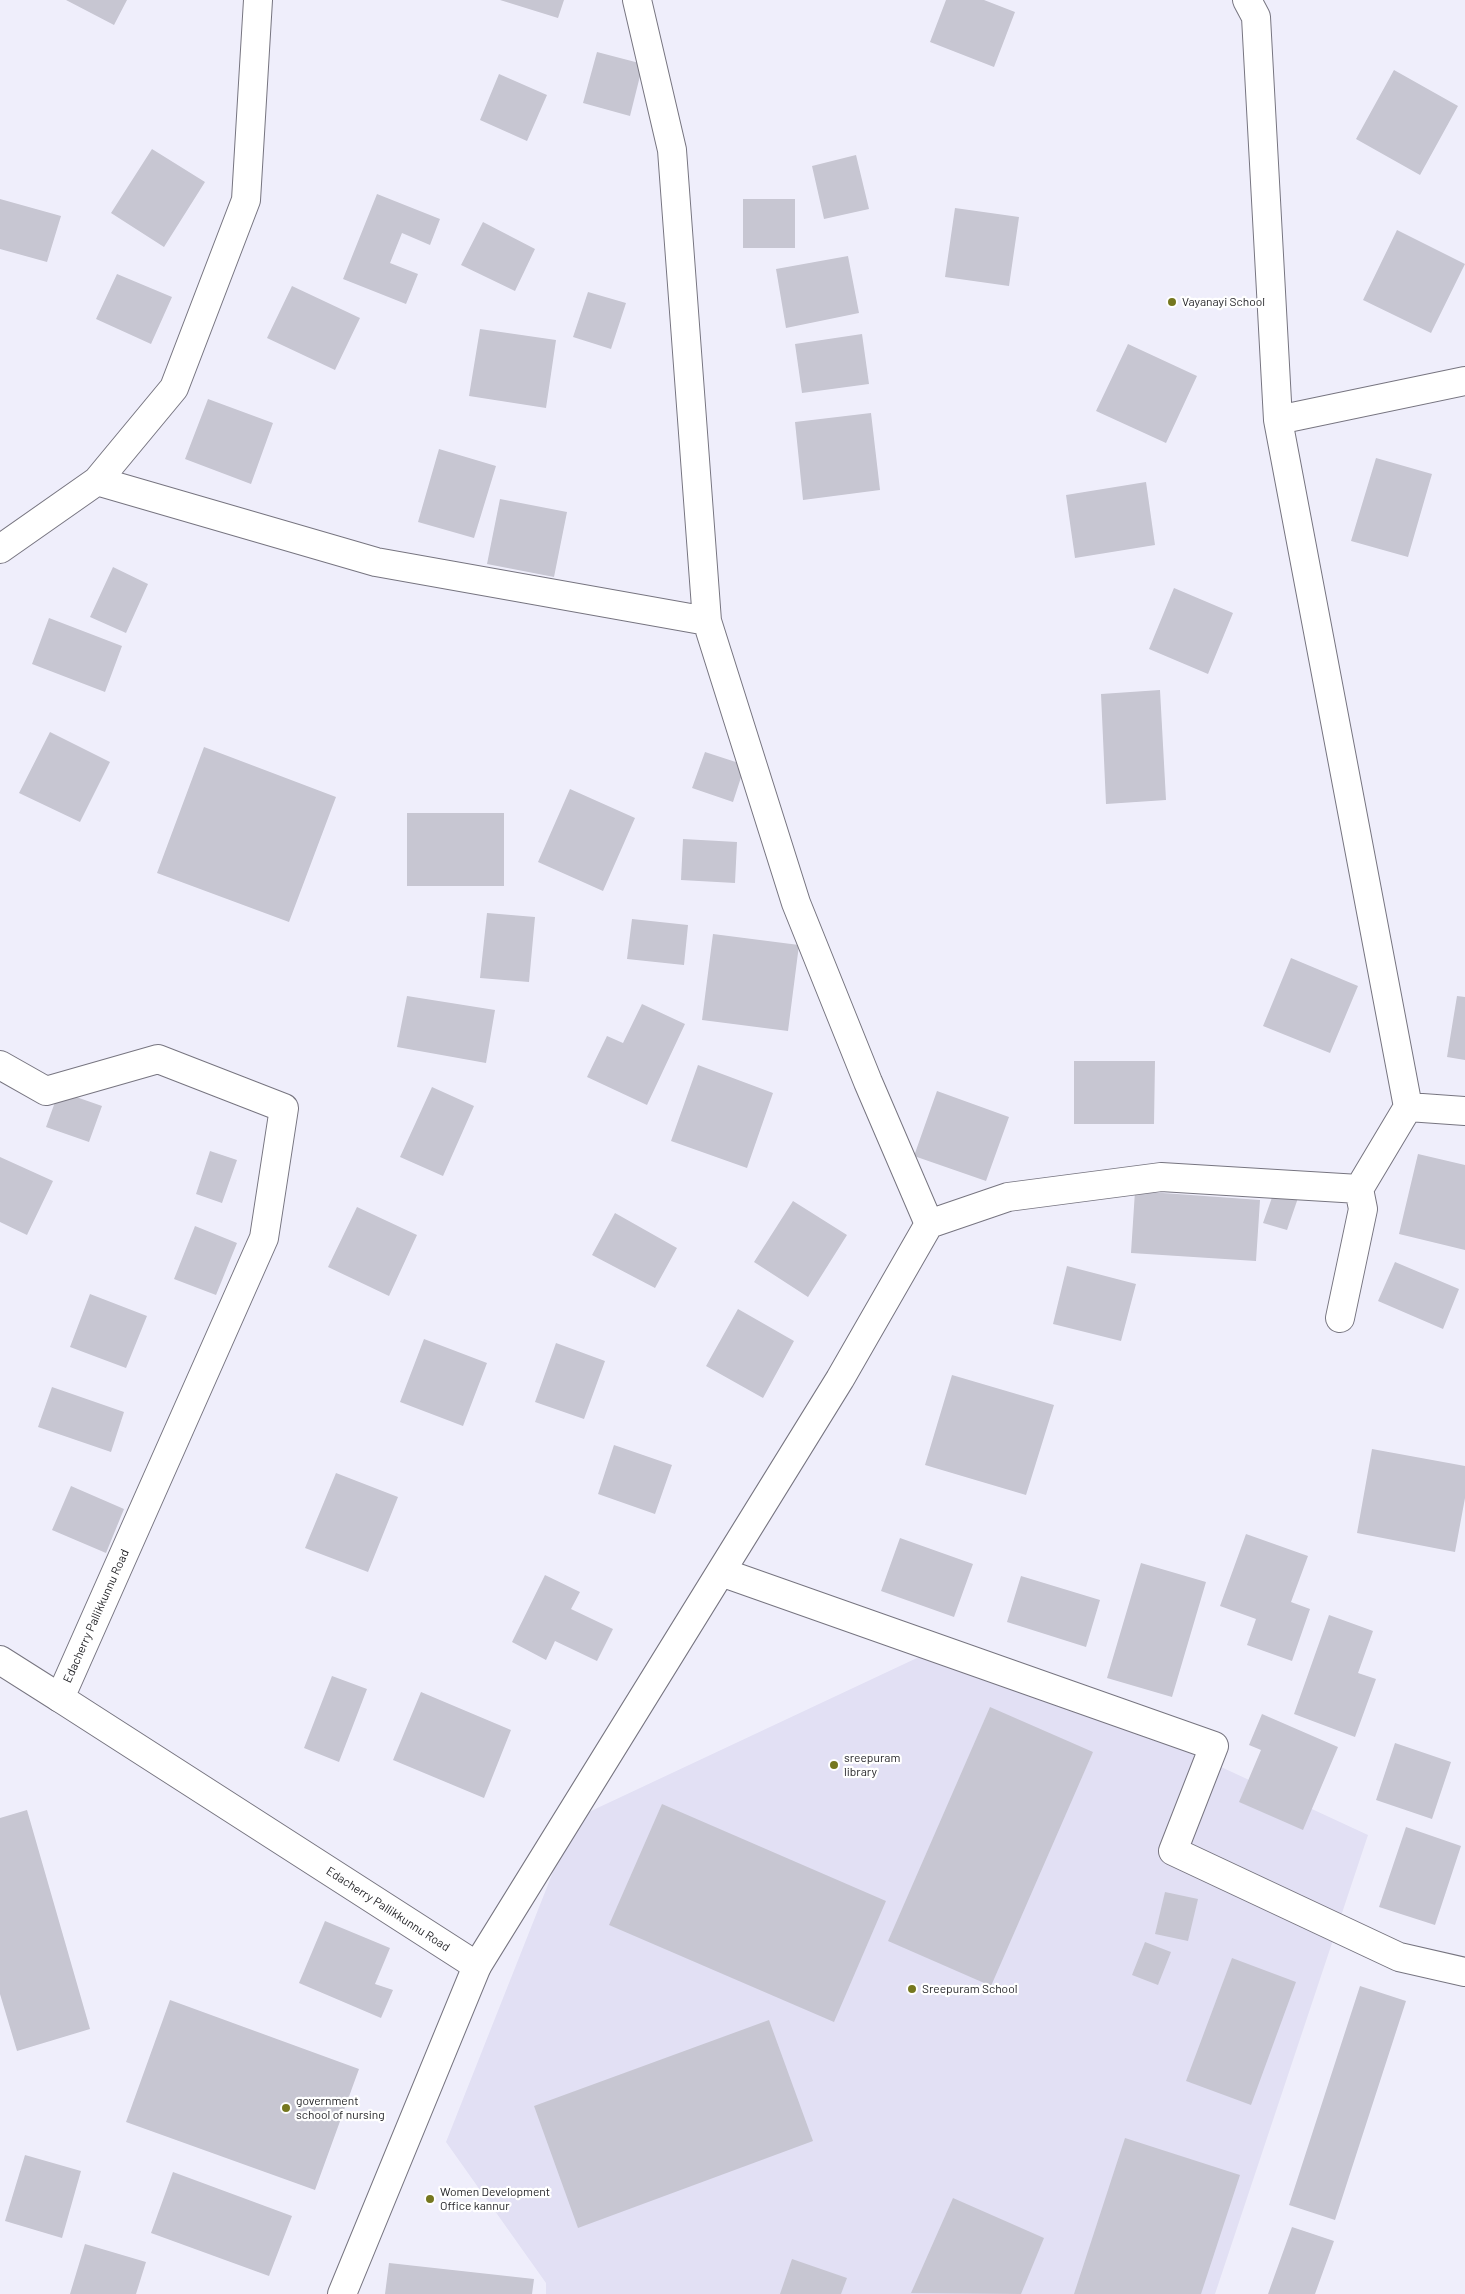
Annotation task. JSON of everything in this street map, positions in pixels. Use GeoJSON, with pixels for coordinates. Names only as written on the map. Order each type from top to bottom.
{"type":"FeatureCollection","features":[{"type":"Feature","properties":{"kind":"street"},"geometry":{"type":"LineString","coordinates":[[0,549],[97,482],[174,388],[246,200],[258,0]]}},
{"type":"Feature","properties":{"kind":"street"},"geometry":{"type":"LineString","coordinates":[[637,0],[672,150],[707,621],[796,903],[868,1082],[929,1224]]}},
{"type":"Feature","properties":{"kind":"street"},"geometry":{"type":"LineString","coordinates":[[1246,0],[1256,17],[1278,420],[1408,1107],[1360,1189],[1363,1209],[1340,1318]]}},
{"type":"Feature","properties":{"kind":"street"},"geometry":{"type":"LineString","coordinates":[[1278,420],[1465,381]]}},
{"type":"Feature","properties":{"kind":"street"},"geometry":{"type":"LineString","coordinates":[[97,482],[376,562],[707,621]]}},
{"type":"Feature","properties":{"kind":"street","name":"Edacherry Pallikkunnu Road"},"geometry":{"type":"LineString","coordinates":[[0,1065],[46,1092],[158,1059],[284,1108],[264,1238],[60,1698],[477,1966]]}},
{"type":"Feature","properties":{"kind":"street"},"geometry":{"type":"LineString","coordinates":[[1408,1107],[1465,1111]]}},
{"type":"Feature","properties":{"kind":"street"},"geometry":{"type":"LineString","coordinates":[[342,2294],[477,1966],[840,1379],[929,1224],[1008,1197],[1161,1177],[1360,1189]]}},
{"type":"Feature","properties":{"kind":"street"},"geometry":{"type":"LineString","coordinates":[[721,1572],[1214,1746],[1173,1851],[1399,1957],[1465,1972]]}},
{"type":"Feature","properties":{"kind":"street"},"geometry":{"type":"LineString","coordinates":[[0,1660],[60,1698]]}},
{"type":"Feature","properties":{"kind":"shaded area","name":"Sreepuram School"},"geometry":{"type":"Polygon","coordinates":[[[951,1642],[1368,1835],[1215,2294],[546,2294],[546,2283],[446,2142],[574,1819],[951,1642]]]}},
{"type":"Feature","properties":{"kind":"building"},"geometry":{"type":"Polygon","coordinates":[[[66,0],[127,0],[114,25],[66,0]]]}},
{"type":"Feature","properties":{"kind":"building"},"geometry":{"type":"Polygon","coordinates":[[[500,0],[564,0],[558,18],[500,0]]]}},
{"type":"Feature","properties":{"kind":"building"},"geometry":{"type":"Polygon","coordinates":[[[946,0],[984,0],[1015,12],[994,67],[930,42],[946,0]]]}},
{"type":"Feature","properties":{"kind":"building"},"geometry":{"type":"Polygon","coordinates":[[[597,52],[643,64],[630,116],[583,103],[597,52]]]}},
{"type":"Feature","properties":{"kind":"building"},"geometry":{"type":"Polygon","coordinates":[[[1394,70],[1458,106],[1420,175],[1356,139],[1394,70]]]}},
{"type":"Feature","properties":{"kind":"building"},"geometry":{"type":"Polygon","coordinates":[[[499,74],[547,95],[527,141],[480,120],[499,74]]]}},
{"type":"Feature","properties":{"kind":"building"},"geometry":{"type":"Polygon","coordinates":[[[152,149],[205,182],[164,247],[111,213],[152,149]]]}},
{"type":"Feature","properties":{"kind":"building"},"geometry":{"type":"Polygon","coordinates":[[[856,155],[869,209],[824,219],[812,166],[856,155]]]}},
{"type":"Feature","properties":{"kind":"building"},"geometry":{"type":"Polygon","coordinates":[[[377,194],[440,219],[430,245],[402,233],[390,263],[418,274],[406,304],[343,279],[377,194]]]}},
{"type":"Feature","properties":{"kind":"building"},"geometry":{"type":"Polygon","coordinates":[[[0,199],[61,216],[47,262],[0,249],[0,199]]]}},
{"type":"Feature","properties":{"kind":"building"},"geometry":{"type":"Polygon","coordinates":[[[743,199],[795,199],[795,248],[743,248],[743,199]]]}},
{"type":"Feature","properties":{"kind":"building"},"geometry":{"type":"Polygon","coordinates":[[[955,208],[1019,217],[1009,286],[945,277],[955,208]]]}},
{"type":"Feature","properties":{"kind":"building"},"geometry":{"type":"Polygon","coordinates":[[[483,222],[535,249],[515,291],[461,265],[483,222]]]}},
{"type":"Feature","properties":{"kind":"building"},"geometry":{"type":"Polygon","coordinates":[[[1397,230],[1465,264],[1431,333],[1363,300],[1397,230]]]}},
{"type":"Feature","properties":{"kind":"building"},"geometry":{"type":"Polygon","coordinates":[[[848,256],[859,313],[786,328],[776,269],[848,256]]]}},
{"type":"Feature","properties":{"kind":"building"},"geometry":{"type":"Polygon","coordinates":[[[117,274],[172,297],[151,344],[96,319],[117,274]]]}},
{"type":"Feature","properties":{"kind":"building"},"geometry":{"type":"Polygon","coordinates":[[[292,286],[360,318],[335,370],[267,338],[292,286]]]}},
{"type":"Feature","properties":{"kind":"building"},"geometry":{"type":"Polygon","coordinates":[[[588,292],[626,303],[611,349],[573,337],[588,292]]]}},
{"type":"Feature","properties":{"kind":"building"},"geometry":{"type":"Polygon","coordinates":[[[480,329],[556,340],[546,408],[469,396],[480,329]]]}},
{"type":"Feature","properties":{"kind":"building"},"geometry":{"type":"Polygon","coordinates":[[[862,334],[869,384],[802,393],[795,344],[862,334]]]}},
{"type":"Feature","properties":{"kind":"building"},"geometry":{"type":"Polygon","coordinates":[[[1128,344],[1197,376],[1166,443],[1096,411],[1128,344]]]}},
{"type":"Feature","properties":{"kind":"building"},"geometry":{"type":"Polygon","coordinates":[[[208,399],[273,423],[251,484],[185,459],[208,399]]]}},
{"type":"Feature","properties":{"kind":"building"},"geometry":{"type":"Polygon","coordinates":[[[871,413],[880,490],[803,500],[795,422],[871,413]]]}},
{"type":"Feature","properties":{"kind":"building"},"geometry":{"type":"Polygon","coordinates":[[[439,449],[496,466],[474,538],[418,522],[439,449]]]}},
{"type":"Feature","properties":{"kind":"building"},"geometry":{"type":"Polygon","coordinates":[[[1376,458],[1432,474],[1408,557],[1351,541],[1376,458]]]}},
{"type":"Feature","properties":{"kind":"building"},"geometry":{"type":"Polygon","coordinates":[[[1146,482],[1155,545],[1075,558],[1066,495],[1146,482]]]}},
{"type":"Feature","properties":{"kind":"building"},"geometry":{"type":"Polygon","coordinates":[[[500,499],[567,512],[554,577],[487,564],[500,499]]]}},
{"type":"Feature","properties":{"kind":"building"},"geometry":{"type":"Polygon","coordinates":[[[113,567],[148,584],[126,633],[90,617],[113,567]]]}},
{"type":"Feature","properties":{"kind":"building"},"geometry":{"type":"Polygon","coordinates":[[[1174,588],[1233,613],[1208,674],[1149,649],[1174,588]]]}},
{"type":"Feature","properties":{"kind":"building"},"geometry":{"type":"Polygon","coordinates":[[[49,618],[122,646],[105,692],[32,664],[49,618]]]}},
{"type":"Feature","properties":{"kind":"building"},"geometry":{"type":"Polygon","coordinates":[[[1160,690],[1166,800],[1106,804],[1101,694],[1160,690]]]}},
{"type":"Feature","properties":{"kind":"building"},"geometry":{"type":"Polygon","coordinates":[[[50,732],[110,762],[80,822],[19,793],[50,732]]]}},
{"type":"Feature","properties":{"kind":"building"},"geometry":{"type":"Polygon","coordinates":[[[204,747],[336,797],[289,922],[157,873],[204,747]]]}},
{"type":"Feature","properties":{"kind":"building"},"geometry":{"type":"Polygon","coordinates":[[[705,752],[745,765],[733,802],[692,788],[705,752]]]}},
{"type":"Feature","properties":{"kind":"building"},"geometry":{"type":"Polygon","coordinates":[[[570,789],[635,818],[603,891],[538,862],[570,789]]]}},
{"type":"Feature","properties":{"kind":"building"},"geometry":{"type":"Polygon","coordinates":[[[407,813],[504,813],[504,886],[407,886],[407,813]]]}},
{"type":"Feature","properties":{"kind":"building"},"geometry":{"type":"Polygon","coordinates":[[[683,839],[737,842],[735,883],[681,880],[683,839]]]}},
{"type":"Feature","properties":{"kind":"building"},"geometry":{"type":"Polygon","coordinates":[[[487,913],[535,917],[529,982],[480,978],[487,913]]]}},
{"type":"Feature","properties":{"kind":"building"},"geometry":{"type":"Polygon","coordinates":[[[632,919],[688,925],[684,965],[627,959],[632,919]]]}},
{"type":"Feature","properties":{"kind":"building"},"geometry":{"type":"Polygon","coordinates":[[[713,934],[799,945],[788,1031],[702,1020],[713,934]]]}},
{"type":"Feature","properties":{"kind":"building"},"geometry":{"type":"Polygon","coordinates":[[[1291,958],[1358,986],[1330,1053],[1263,1026],[1291,958]]]}},
{"type":"Feature","properties":{"kind":"building"},"geometry":{"type":"Polygon","coordinates":[[[407,996],[495,1010],[486,1063],[397,1047],[407,996]]]}},
{"type":"Feature","properties":{"kind":"building"},"geometry":{"type":"Polygon","coordinates":[[[1457,996],[1465,997],[1465,1060],[1447,1057],[1457,996]]]}},
{"type":"Feature","properties":{"kind":"building"},"geometry":{"type":"Polygon","coordinates":[[[642,1004],[685,1024],[647,1105],[587,1077],[607,1036],[623,1043],[642,1004]]]}},
{"type":"Feature","properties":{"kind":"building"},"geometry":{"type":"Polygon","coordinates":[[[1074,1061],[1155,1061],[1154,1124],[1074,1124],[1074,1061]]]}},
{"type":"Feature","properties":{"kind":"building"},"geometry":{"type":"Polygon","coordinates":[[[698,1065],[773,1093],[747,1168],[671,1141],[698,1065]]]}},
{"type":"Feature","properties":{"kind":"building"},"geometry":{"type":"Polygon","coordinates":[[[432,1087],[474,1106],[443,1176],[400,1157],[432,1087]]]}},
{"type":"Feature","properties":{"kind":"building"},"geometry":{"type":"Polygon","coordinates":[[[59,1091],[102,1106],[89,1142],[46,1127],[59,1091]]]}},
{"type":"Feature","properties":{"kind":"building"},"geometry":{"type":"Polygon","coordinates":[[[937,1091],[1009,1117],[986,1181],[914,1156],[937,1091]]]}},
{"type":"Feature","properties":{"kind":"building"},"geometry":{"type":"Polygon","coordinates":[[[210,1151],[237,1160],[222,1203],[196,1194],[210,1151]]]}},
{"type":"Feature","properties":{"kind":"building"},"geometry":{"type":"Polygon","coordinates":[[[1418,1154],[1465,1165],[1465,1250],[1399,1234],[1418,1154]]]}},
{"type":"Feature","properties":{"kind":"building"},"geometry":{"type":"Polygon","coordinates":[[[0,1157],[53,1181],[27,1235],[0,1222],[0,1157]]]}},
{"type":"Feature","properties":{"kind":"building"},"geometry":{"type":"Polygon","coordinates":[[[1275,1189],[1298,1198],[1287,1230],[1263,1223],[1275,1189]]]}},
{"type":"Feature","properties":{"kind":"building"},"geometry":{"type":"Polygon","coordinates":[[[1135,1191],[1260,1200],[1256,1261],[1131,1253],[1135,1191]]]}},
{"type":"Feature","properties":{"kind":"building"},"geometry":{"type":"Polygon","coordinates":[[[793,1201],[847,1235],[808,1297],[754,1262],[793,1201]]]}},
{"type":"Feature","properties":{"kind":"building"},"geometry":{"type":"Polygon","coordinates":[[[357,1207],[417,1235],[389,1296],[328,1267],[357,1207]]]}},
{"type":"Feature","properties":{"kind":"building"},"geometry":{"type":"Polygon","coordinates":[[[615,1213],[677,1248],[655,1288],[592,1255],[615,1213]]]}},
{"type":"Feature","properties":{"kind":"building"},"geometry":{"type":"Polygon","coordinates":[[[195,1226],[237,1243],[216,1295],[174,1279],[195,1226]]]}},
{"type":"Feature","properties":{"kind":"building"},"geometry":{"type":"Polygon","coordinates":[[[1395,1262],[1459,1289],[1443,1329],[1378,1301],[1395,1262]]]}},
{"type":"Feature","properties":{"kind":"building"},"geometry":{"type":"Polygon","coordinates":[[[1067,1266],[1136,1284],[1121,1341],[1053,1324],[1067,1266]]]}},
{"type":"Feature","properties":{"kind":"building"},"geometry":{"type":"Polygon","coordinates":[[[90,1294],[147,1316],[126,1368],[70,1347],[90,1294]]]}},
{"type":"Feature","properties":{"kind":"building"},"geometry":{"type":"Polygon","coordinates":[[[738,1309],[794,1341],[763,1398],[706,1366],[738,1309]]]}},
{"type":"Feature","properties":{"kind":"building"},"geometry":{"type":"Polygon","coordinates":[[[424,1339],[487,1363],[463,1426],[400,1402],[424,1339]]]}},
{"type":"Feature","properties":{"kind":"building"},"geometry":{"type":"Polygon","coordinates":[[[556,1343],[605,1361],[584,1419],[535,1402],[556,1343]]]}},
{"type":"Feature","properties":{"kind":"building"},"geometry":{"type":"Polygon","coordinates":[[[952,1375],[1054,1405],[1026,1495],[925,1465],[952,1375]]]}},
{"type":"Feature","properties":{"kind":"building"},"geometry":{"type":"Polygon","coordinates":[[[52,1387],[124,1412],[111,1452],[38,1427],[52,1387]]]}},
{"type":"Feature","properties":{"kind":"building"},"geometry":{"type":"Polygon","coordinates":[[[614,1445],[672,1465],[655,1514],[598,1494],[614,1445]]]}},
{"type":"Feature","properties":{"kind":"building"},"geometry":{"type":"Polygon","coordinates":[[[1372,1449],[1465,1466],[1465,1498],[1455,1552],[1357,1533],[1372,1449]]]}},
{"type":"Feature","properties":{"kind":"building"},"geometry":{"type":"Polygon","coordinates":[[[336,1473],[398,1497],[368,1572],[305,1548],[336,1473]]]}},
{"type":"Feature","properties":{"kind":"building"},"geometry":{"type":"Polygon","coordinates":[[[71,1486],[124,1509],[106,1553],[52,1530],[71,1486]]]}},
{"type":"Feature","properties":{"kind":"building"},"geometry":{"type":"Polygon","coordinates":[[[1246,1534],[1308,1556],[1291,1602],[1310,1609],[1292,1661],[1247,1645],[1256,1619],[1220,1606],[1246,1534]]]}},
{"type":"Feature","properties":{"kind":"building"},"geometry":{"type":"Polygon","coordinates":[[[900,1538],[973,1564],[954,1617],[881,1591],[900,1538]]]}},
{"type":"Feature","properties":{"kind":"building"},"geometry":{"type":"Polygon","coordinates":[[[1141,1563],[1206,1582],[1172,1697],[1107,1678],[1141,1563]]]}},
{"type":"Feature","properties":{"kind":"building"},"geometry":{"type":"Polygon","coordinates":[[[545,1575],[580,1592],[571,1609],[613,1629],[597,1661],[555,1641],[546,1660],[512,1642],[545,1575]]]}},
{"type":"Feature","properties":{"kind":"building"},"geometry":{"type":"Polygon","coordinates":[[[1021,1576],[1100,1600],[1086,1647],[1007,1622],[1021,1576]]]}},
{"type":"Feature","properties":{"kind":"building"},"geometry":{"type":"Polygon","coordinates":[[[1329,1615],[1373,1631],[1358,1673],[1376,1679],[1355,1737],[1294,1714],[1329,1615]]]}},
{"type":"Feature","properties":{"kind":"building"},"geometry":{"type":"Polygon","coordinates":[[[332,1676],[367,1689],[339,1762],[304,1748],[332,1676]]]}},
{"type":"Feature","properties":{"kind":"building"},"geometry":{"type":"Polygon","coordinates":[[[421,1692],[511,1730],[484,1798],[393,1760],[421,1692]]]}},
{"type":"Feature","properties":{"kind":"building"},"geometry":{"type":"Polygon","coordinates":[[[990,1707],[1093,1752],[991,1986],[888,1941],[990,1707]]]}},
{"type":"Feature","properties":{"kind":"building"},"geometry":{"type":"Polygon","coordinates":[[[1262,1714],[1338,1747],[1303,1830],[1239,1802],[1261,1750],[1249,1745],[1262,1714]]]}},
{"type":"Feature","properties":{"kind":"building"},"geometry":{"type":"Polygon","coordinates":[[[1395,1743],[1451,1762],[1432,1819],[1376,1800],[1395,1743]]]}},
{"type":"Feature","properties":{"kind":"building"},"geometry":{"type":"Polygon","coordinates":[[[662,1804],[886,1901],[834,2022],[609,1925],[662,1804]]]}},
{"type":"Feature","properties":{"kind":"building"},"geometry":{"type":"Polygon","coordinates":[[[27,1810],[90,2029],[17,2051],[0,1994],[0,1818],[27,1810]]]}},
{"type":"Feature","properties":{"kind":"building"},"geometry":{"type":"Polygon","coordinates":[[[1406,1827],[1461,1846],[1435,1925],[1379,1907],[1406,1827]]]}},
{"type":"Feature","properties":{"kind":"building"},"geometry":{"type":"Polygon","coordinates":[[[1165,1892],[1198,1899],[1188,1941],[1155,1934],[1165,1892]]]}},
{"type":"Feature","properties":{"kind":"building"},"geometry":{"type":"Polygon","coordinates":[[[325,1921],[390,1948],[375,1984],[393,1990],[381,2018],[299,1983],[325,1921]]]}},
{"type":"Feature","properties":{"kind":"building"},"geometry":{"type":"Polygon","coordinates":[[[1145,1942],[1171,1952],[1158,1985],[1132,1975],[1145,1942]]]}},
{"type":"Feature","properties":{"kind":"building"},"geometry":{"type":"Polygon","coordinates":[[[1232,1958],[1296,1982],[1251,2105],[1186,2081],[1232,1958]]]}},
{"type":"Feature","properties":{"kind":"building"},"geometry":{"type":"Polygon","coordinates":[[[1360,1986],[1406,2001],[1335,2220],[1289,2205],[1360,1986]]]}},
{"type":"Feature","properties":{"kind":"building"},"geometry":{"type":"Polygon","coordinates":[[[170,2000],[359,2069],[315,2190],[126,2122],[170,2000]]]}},
{"type":"Feature","properties":{"kind":"building"},"geometry":{"type":"Polygon","coordinates":[[[769,2020],[813,2141],[578,2228],[534,2106],[769,2020]]]}},
{"type":"Feature","properties":{"kind":"building"},"geometry":{"type":"Polygon","coordinates":[[[1125,2138],[1240,2175],[1201,2294],[1074,2294],[1125,2138]]]}},
{"type":"Feature","properties":{"kind":"building"},"geometry":{"type":"Polygon","coordinates":[[[25,2155],[81,2171],[62,2238],[5,2221],[25,2155]]]}},
{"type":"Feature","properties":{"kind":"building"},"geometry":{"type":"Polygon","coordinates":[[[173,2172],[292,2216],[269,2276],[151,2233],[173,2172]]]}},
{"type":"Feature","properties":{"kind":"building"},"geometry":{"type":"Polygon","coordinates":[[[953,2198],[1044,2238],[1021,2294],[911,2293],[953,2198]]]}},
{"type":"Feature","properties":{"kind":"building"},"geometry":{"type":"Polygon","coordinates":[[[1292,2227],[1334,2241],[1315,2294],[1268,2294],[1292,2227]]]}},
{"type":"Feature","properties":{"kind":"building"},"geometry":{"type":"Polygon","coordinates":[[[85,2244],[146,2262],[136,2294],[70,2294],[85,2244]]]}},
{"type":"Feature","properties":{"kind":"building"},"geometry":{"type":"Polygon","coordinates":[[[792,2259],[847,2278],[841,2294],[780,2294],[792,2259]]]}},
{"type":"Feature","properties":{"kind":"building"},"geometry":{"type":"Polygon","coordinates":[[[389,2263],[534,2279],[532,2294],[385,2294],[389,2263]]]}},
{"type":"Feature","properties":{"kind":"place","name":"Vayanayi School"},"geometry":{"type":"Point","coordinates":[1172,302]}},
{"type":"Feature","properties":{"kind":"place","name":"sreepuram library"},"geometry":{"type":"Point","coordinates":[834,1765]}},
{"type":"Feature","properties":{"kind":"place","name":"Sreepuram School"},"geometry":{"type":"Point","coordinates":[912,1989]}},
{"type":"Feature","properties":{"kind":"place","name":"government school of nursing"},"geometry":{"type":"Point","coordinates":[286,2108]}},
{"type":"Feature","properties":{"kind":"place","name":"Women Development Office kannur"},"geometry":{"type":"Point","coordinates":[430,2199]}}]}
